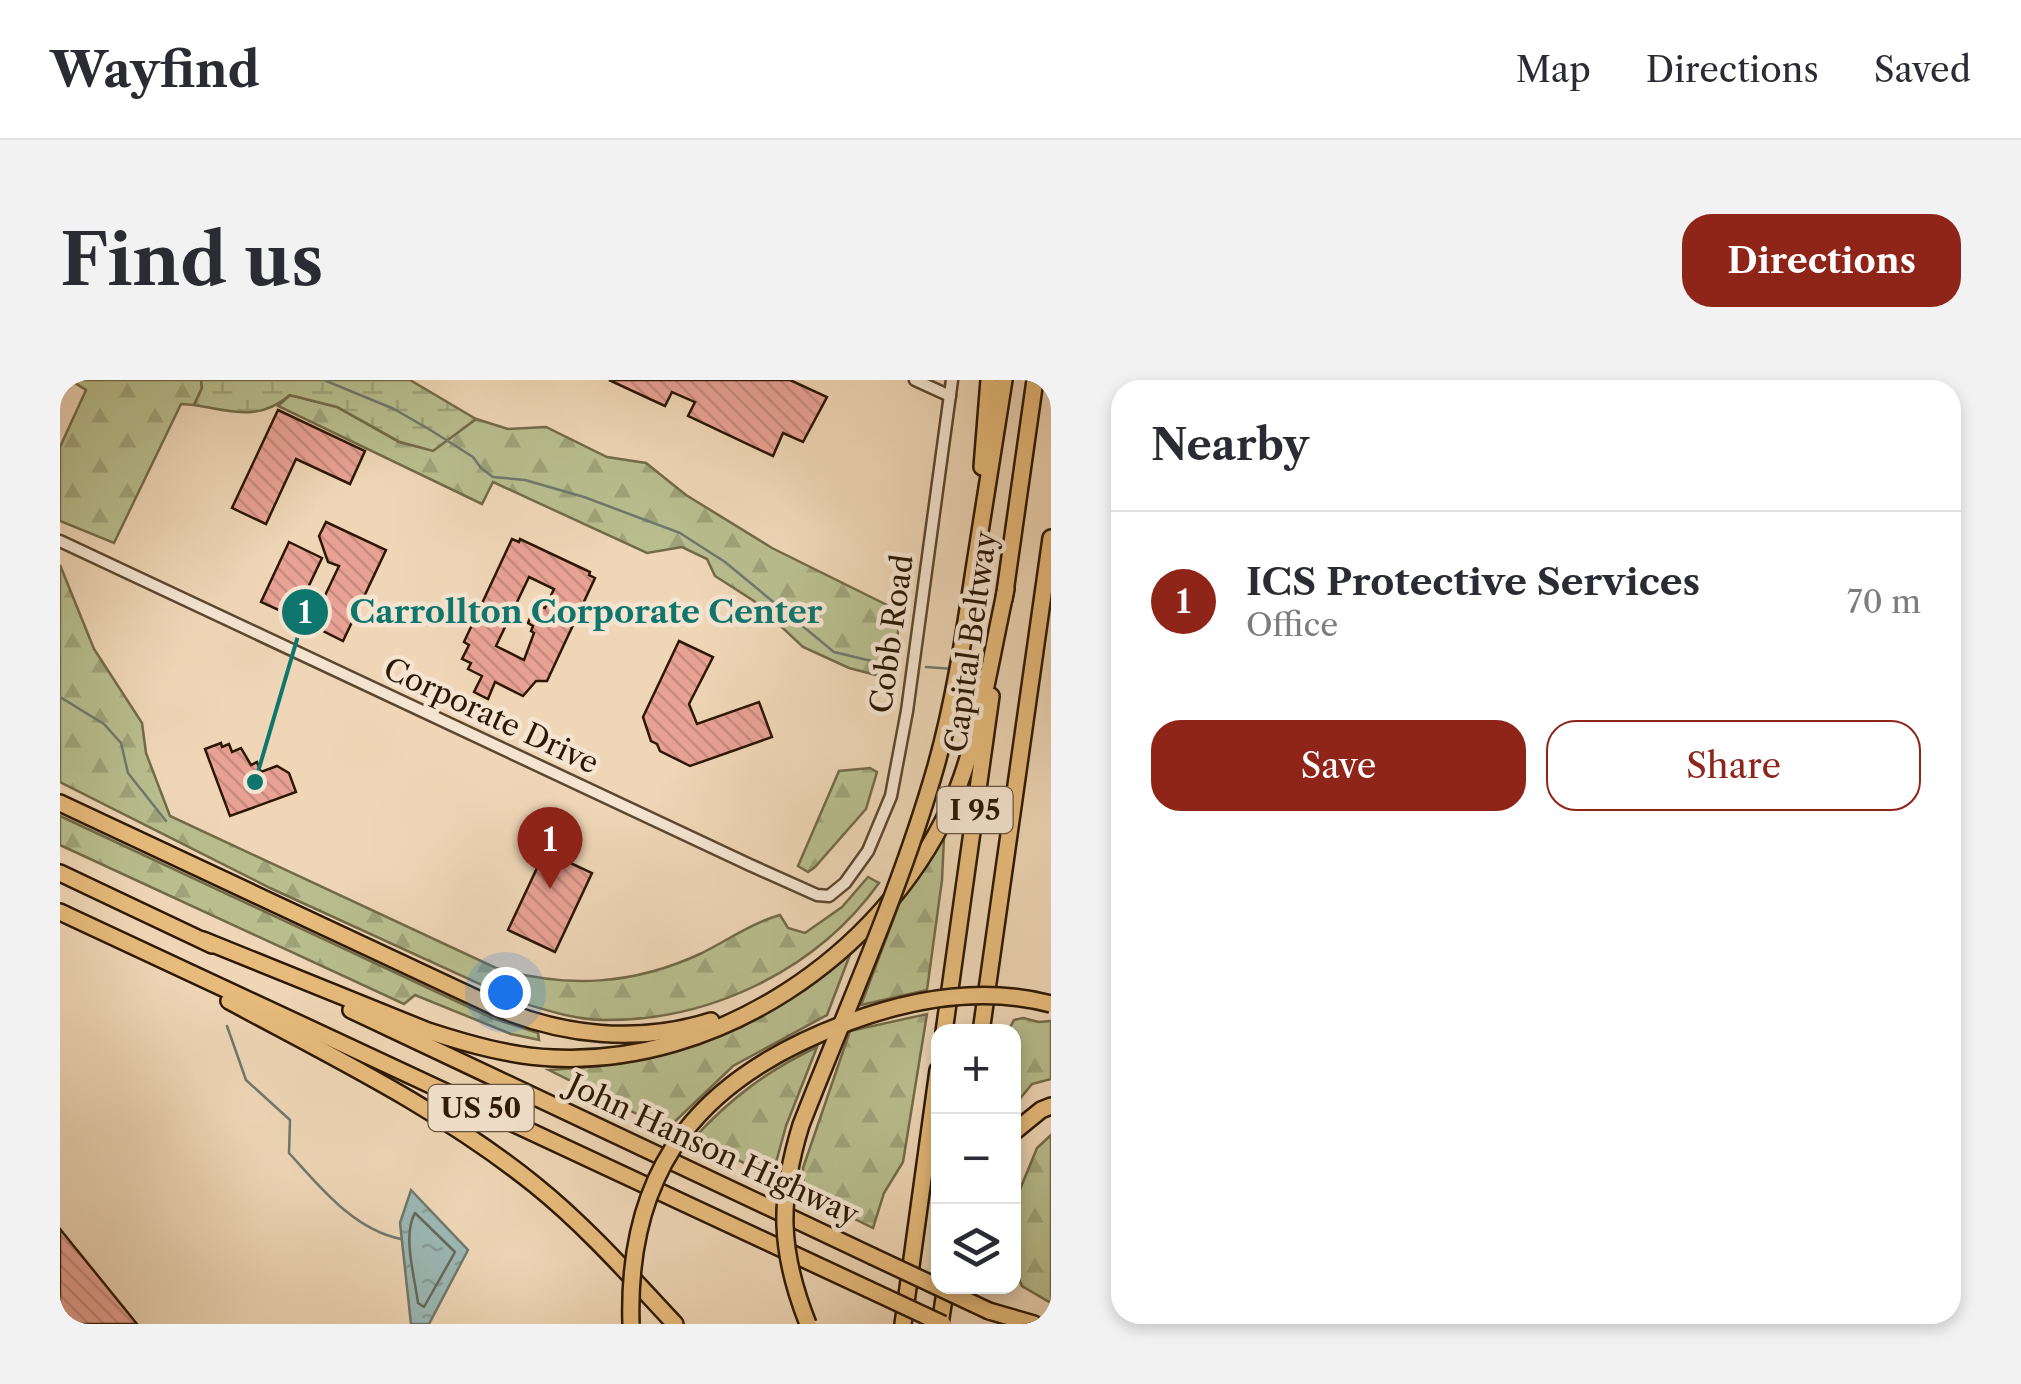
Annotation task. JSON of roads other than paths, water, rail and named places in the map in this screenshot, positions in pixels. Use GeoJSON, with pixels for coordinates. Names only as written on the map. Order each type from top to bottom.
{"type":"FeatureCollection","features":[{"type":"Feature","properties":{"kind":"highway"},"geometry":{"type":"LineString","coordinates":[[974,570],[989,380]]}},
{"type":"Feature","properties":{"kind":"highway"},"geometry":{"type":"LineString","coordinates":[[808,1324],[786,1257],[784,1195],[789,1164],[935,770],[956,680],[1004,380]]}},
{"type":"Feature","properties":{"kind":"highway","name":"Capital Beltway"},"geometry":{"type":"LineString","coordinates":[[945,1024],[1036,380]]}},
{"type":"Feature","properties":{"kind":"highway","name":"I 95"},"geometry":{"type":"LineString","coordinates":[[983,1024],[1051,538]]}},
{"type":"Feature","properties":{"kind":"highway"},"geometry":{"type":"LineString","coordinates":[[203,940],[428,1031],[494,1050],[582,1058],[646,1050],[699,1035],[771,999],[826,964],[883,908],[932,840],[948,812],[966,760],[1006,589]]}},
{"type":"Feature","properties":{"kind":"highway"},"geometry":{"type":"LineString","coordinates":[[60,803],[475,998],[539,1024],[592,1033],[645,1034],[700,1024],[771,999]]}},
{"type":"Feature","properties":{"kind":"highway","name":"John Hanson Highway"},"geometry":{"type":"LineString","coordinates":[[60,872],[1017,1324]]}},
{"type":"Feature","properties":{"kind":"highway","name":"John Hanson Highway"},"geometry":{"type":"LineString","coordinates":[[60,912],[942,1324]]}},
{"type":"Feature","properties":{"kind":"highway"},"geometry":{"type":"LineString","coordinates":[[94,927],[443,1119],[510,1166],[592,1236],[676,1324]]}},
{"type":"Feature","properties":{"kind":"highway"},"geometry":{"type":"LineString","coordinates":[[631,1324],[634,1242],[649,1194],[673,1148],[707,1105],[729,1085],[762,1061],[870,1014],[968,996],[1002,996],[1051,1004]]}},
{"type":"Feature","properties":{"kind":"highway"},"geometry":{"type":"LineString","coordinates":[[1021,1126],[1051,1106]]}},
{"type":"Feature","properties":{"kind":"highway"},"geometry":{"type":"LineString","coordinates":[[903,1324],[932,1114]]}},
{"type":"Feature","properties":{"kind":"highway"},"geometry":{"type":"LineString","coordinates":[[592,1236],[661,1324]]}},
{"type":"Feature","properties":{"kind":"highway"},"geometry":{"type":"LineString","coordinates":[[942,1324],[945,1294]]}},
{"type":"Feature","properties":{"kind":"highway"},"geometry":{"type":"LineString","coordinates":[[990,1311],[1034,1324]]}},
{"type":"Feature","properties":{"kind":"street"},"geometry":{"type":"LineString","coordinates":[[915,380],[950,396]]}},
{"type":"Feature","properties":{"kind":"street","name":"Cobb Road"},"geometry":{"type":"LineString","coordinates":[[846,883],[878,834],[898,768],[952,380]]}},
{"type":"Feature","properties":{"kind":"street","name":"Corporate Drive"},"geometry":{"type":"LineString","coordinates":[[60,542],[817,895],[829,896],[846,883]]}},
{"type":"Feature","properties":{"kind":"water"},"geometry":{"type":"Polygon","coordinates":[[[411,1190],[468,1250],[429,1324],[411,1324],[400,1223],[411,1190]]]}},
{"type":"Feature","properties":{"kind":"waterway"},"geometry":{"type":"LineString","coordinates":[[324,380],[394,409],[473,457],[493,477],[525,480],[584,497],[680,533],[725,562],[834,652],[888,665]]}},
{"type":"Feature","properties":{"kind":"waterway"},"geometry":{"type":"LineString","coordinates":[[926,667],[954,669]]}},
{"type":"Feature","properties":{"kind":"waterway"},"geometry":{"type":"LineString","coordinates":[[60,697],[104,724],[121,743],[128,773],[166,821]]}},
{"type":"Feature","properties":{"kind":"waterway"},"geometry":{"type":"LineString","coordinates":[[227,1026],[246,1080],[290,1120],[289,1153],[353,1217],[401,1239]]}},
{"type":"Feature","properties":{"kind":"place","name":"Carrollton Corporate Center"},"geometry":{"type":"Point","coordinates":[255,782]}},
{"type":"Feature","properties":{"kind":"place","name":"ICS Protective Services"},"geometry":{"type":"Point","coordinates":[550,889]}}]}
